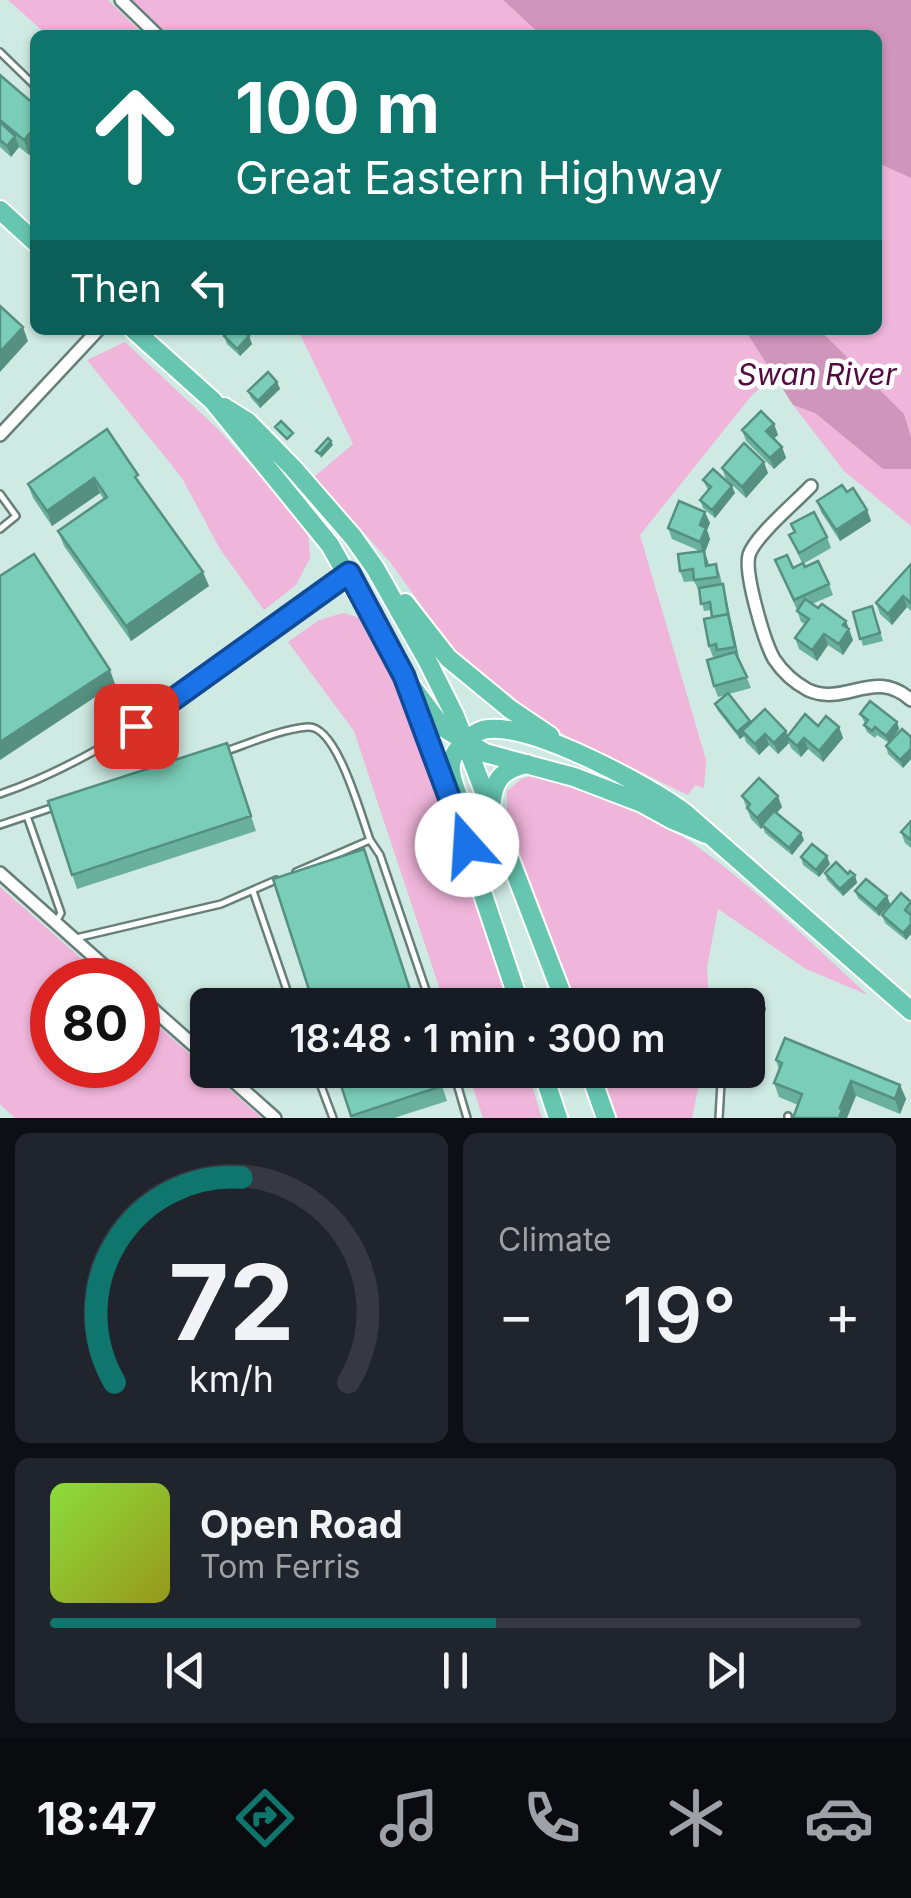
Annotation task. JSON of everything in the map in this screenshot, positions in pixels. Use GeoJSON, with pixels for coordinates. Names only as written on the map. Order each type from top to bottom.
{"type":"FeatureCollection","features":[{"type":"Feature","properties":{"kind":"highway"},"geometry":{"type":"LineString","coordinates":[[0,210],[30,237]]}},
{"type":"Feature","properties":{"kind":"highway"},"geometry":{"type":"LineString","coordinates":[[140,335],[214,400],[248,422],[329,509],[448,658],[510,710],[572,750],[655,790],[685,812],[911,1011]]}},
{"type":"Feature","properties":{"kind":"highway"},"geometry":{"type":"LineString","coordinates":[[214,400],[330,545],[404,676],[467,845],[514,988]]}},
{"type":"Feature","properties":{"kind":"highway"},"geometry":{"type":"LineString","coordinates":[[375,568],[428,660],[465,743],[559,988]]}},
{"type":"Feature","properties":{"kind":"highway"},"geometry":{"type":"LineString","coordinates":[[404,676],[442,727],[465,743],[485,753],[642,802],[706,834]]}},
{"type":"Feature","properties":{"kind":"highway"},"geometry":{"type":"LineString","coordinates":[[467,845],[471,832],[451,772],[451,760],[465,743],[479,731],[491,728],[572,750]]}},
{"type":"Feature","properties":{"kind":"highway"},"geometry":{"type":"LineString","coordinates":[[491,810],[495,782],[507,769],[527,764]]}},
{"type":"Feature","properties":{"kind":"highway"},"geometry":{"type":"LineString","coordinates":[[548,1088],[558,1118]]}},
{"type":"Feature","properties":{"kind":"highway"},"geometry":{"type":"LineString","coordinates":[[595,1088],[606,1118]]}},
{"type":"Feature","properties":{"kind":"street"},"geometry":{"type":"LineString","coordinates":[[121,0],[152,30]]}},
{"type":"Feature","properties":{"kind":"street"},"geometry":{"type":"LineString","coordinates":[[0,435],[93,335]]}},
{"type":"Feature","properties":{"kind":"street"},"geometry":{"type":"LineString","coordinates":[[811,486],[750,550],[746,569],[772,656],[785,674],[809,690],[843,693],[870,685],[890,686],[911,700]]}},
{"type":"Feature","properties":{"kind":"street"},"geometry":{"type":"LineString","coordinates":[[0,873],[95,958]]}},
{"type":"Feature","properties":{"kind":"street"},"geometry":{"type":"LineString","coordinates":[[160,1014],[190,1039]]}},
{"type":"Feature","properties":{"kind":"street"},"geometry":{"type":"LineString","coordinates":[[241,1088],[274,1118]]}},
{"type":"Feature","properties":{"kind":"lane"},"geometry":{"type":"LineString","coordinates":[[0,52],[30,81]]}},
{"type":"Feature","properties":{"kind":"lane"},"geometry":{"type":"LineString","coordinates":[[0,494],[16,516],[0,529]]}},
{"type":"Feature","properties":{"kind":"lane"},"geometry":{"type":"LineString","coordinates":[[0,794],[48,778],[136,726],[349,573]]}},
{"type":"Feature","properties":{"kind":"lane"},"geometry":{"type":"LineString","coordinates":[[212,756],[311,726],[326,732],[370,840],[380,855],[425,988]]}},
{"type":"Feature","properties":{"kind":"lane"},"geometry":{"type":"LineString","coordinates":[[0,825],[64,804]]}},
{"type":"Feature","properties":{"kind":"lane"},"geometry":{"type":"LineString","coordinates":[[27,816],[61,913],[56,923]]}},
{"type":"Feature","properties":{"kind":"lane"},"geometry":{"type":"LineString","coordinates":[[73,938],[221,904],[370,840]]}},
{"type":"Feature","properties":{"kind":"lane"},"geometry":{"type":"LineString","coordinates":[[253,890],[286,988]]}},
{"type":"Feature","properties":{"kind":"lane"},"geometry":{"type":"LineString","coordinates":[[322,1088],[333,1118]]}},
{"type":"Feature","properties":{"kind":"lane"},"geometry":{"type":"LineString","coordinates":[[458,1088],[467,1118]]}},
{"type":"Feature","properties":{"kind":"lane"},"geometry":{"type":"LineString","coordinates":[[718,1118],[721,1088]]}},
{"type":"Feature","properties":{"kind":"shaded area"},"geometry":{"type":"Polygon","coordinates":[[[8,0],[108,0],[139,30],[41,30],[8,0]]]}},
{"type":"Feature","properties":{"kind":"shaded area"},"geometry":{"type":"Polygon","coordinates":[[[128,0],[503,0],[536,30],[158,30],[128,0]]]}},
{"type":"Feature","properties":{"kind":"shaded area"},"geometry":{"type":"Polygon","coordinates":[[[882,165],[911,178],[911,437],[904,414],[825,335],[882,335],[882,165]]]}},
{"type":"Feature","properties":{"kind":"shaded area"},"geometry":{"type":"Polygon","coordinates":[[[300,335],[750,335],[775,376],[752,395],[640,535],[706,760],[704,788],[695,785],[688,795],[568,737],[509,701],[458,656],[390,562],[314,477],[353,444],[300,335]]]}},
{"type":"Feature","properties":{"kind":"shaded area"},"geometry":{"type":"Polygon","coordinates":[[[125,342],[218,429],[308,530],[310,558],[296,585],[264,610],[220,549],[182,478],[87,360],[125,342]]]}},
{"type":"Feature","properties":{"kind":"shaded area"},"geometry":{"type":"Polygon","coordinates":[[[793,405],[815,413],[883,469],[911,469],[911,526],[844,471],[793,405]]]}},
{"type":"Feature","properties":{"kind":"shaded area"},"geometry":{"type":"Polygon","coordinates":[[[343,613],[361,618],[371,629],[415,717],[506,988],[439,988],[354,731],[288,642],[319,620],[343,613]]]}},
{"type":"Feature","properties":{"kind":"shaded area"},"geometry":{"type":"Polygon","coordinates":[[[538,774],[626,804],[658,821],[753,890],[868,995],[806,969],[718,909],[707,967],[708,988],[569,988],[507,822],[507,791],[521,779],[538,774]]]}},
{"type":"Feature","properties":{"kind":"shaded area"},"geometry":{"type":"Polygon","coordinates":[[[0,887],[81,958],[30,958],[30,1088],[160,1088],[160,1028],[190,1054],[190,1088],[228,1088],[262,1118],[15,1118],[0,1104],[0,887]]]}},
{"type":"Feature","properties":{"kind":"shaded area"},"geometry":{"type":"Polygon","coordinates":[[[473,1088],[533,1088],[542,1118],[483,1118],[473,1088]]]}},
{"type":"Feature","properties":{"kind":"shaded area"},"geometry":{"type":"Polygon","coordinates":[[[604,1088],[698,1088],[692,1118],[615,1118],[604,1088]]]}},
{"type":"Feature","properties":{"kind":"water"},"geometry":{"type":"Polygon","coordinates":[[[503,0],[911,0],[911,178],[882,165],[882,30],[536,30],[503,0]]]}},
{"type":"Feature","properties":{"kind":"water","name":"Swan River"},"geometry":{"type":"Polygon","coordinates":[[[748,335],[825,335],[904,414],[911,437],[911,469],[883,469],[815,413],[793,405],[748,335]]]}},
{"type":"Feature","properties":{"kind":"building"},"geometry":{"type":"Polygon","coordinates":[[[0,75],[30,101],[30,133],[24,140],[0,120],[0,75]]]}},
{"type":"Feature","properties":{"kind":"building"},"geometry":{"type":"Polygon","coordinates":[[[0,122],[15,136],[7,146],[0,140],[0,122]]]}},
{"type":"Feature","properties":{"kind":"building"},"geometry":{"type":"Polygon","coordinates":[[[0,306],[23,327],[0,352],[0,306]]]}},
{"type":"Feature","properties":{"kind":"building"},"geometry":{"type":"Polygon","coordinates":[[[248,335],[249,336],[237,349],[224,336],[248,335]]]}},
{"type":"Feature","properties":{"kind":"building"},"geometry":{"type":"Polygon","coordinates":[[[268,372],[277,382],[258,401],[248,391],[268,372]]]}},
{"type":"Feature","properties":{"kind":"building"},"geometry":{"type":"Polygon","coordinates":[[[761,411],[774,424],[766,431],[782,447],[770,458],[742,430],[761,411]]]}},
{"type":"Feature","properties":{"kind":"building"},"geometry":{"type":"Polygon","coordinates":[[[281,421],[293,433],[287,439],[275,427],[281,421]]]}},
{"type":"Feature","properties":{"kind":"building"},"geometry":{"type":"Polygon","coordinates":[[[107,429],[138,475],[135,477],[203,572],[126,626],[58,531],[107,497],[94,478],[47,511],[28,484],[107,429]]]}},
{"type":"Feature","properties":{"kind":"building"},"geometry":{"type":"Polygon","coordinates":[[[328,438],[331,441],[320,454],[316,451],[328,438]]]}},
{"type":"Feature","properties":{"kind":"building"},"geometry":{"type":"Polygon","coordinates":[[[744,443],[764,462],[742,487],[722,468],[744,443]]]}},
{"type":"Feature","properties":{"kind":"building"},"geometry":{"type":"Polygon","coordinates":[[[713,469],[732,486],[712,510],[700,500],[711,487],[703,480],[713,469]]]}},
{"type":"Feature","properties":{"kind":"building"},"geometry":{"type":"Polygon","coordinates":[[[842,485],[847,492],[853,488],[867,510],[836,530],[817,501],[842,485]]]}},
{"type":"Feature","properties":{"kind":"building"},"geometry":{"type":"Polygon","coordinates":[[[679,501],[705,512],[700,525],[706,528],[700,542],[668,528],[679,501]]]}},
{"type":"Feature","properties":{"kind":"building"},"geometry":{"type":"Polygon","coordinates":[[[814,512],[827,537],[799,553],[789,535],[795,532],[791,524],[814,512]]]}},
{"type":"Feature","properties":{"kind":"building"},"geometry":{"type":"Polygon","coordinates":[[[704,551],[706,566],[716,564],[718,577],[694,580],[693,569],[680,571],[678,554],[704,551]]]}},
{"type":"Feature","properties":{"kind":"building"},"geometry":{"type":"Polygon","coordinates":[[[34,554],[110,670],[0,742],[0,576],[34,554]]]}},
{"type":"Feature","properties":{"kind":"building"},"geometry":{"type":"Polygon","coordinates":[[[787,555],[793,568],[818,561],[829,584],[794,600],[775,560],[787,555]]]}},
{"type":"Feature","properties":{"kind":"building"},"geometry":{"type":"Polygon","coordinates":[[[911,564],[911,603],[903,596],[888,614],[876,603],[911,564]]]}},
{"type":"Feature","properties":{"kind":"building"},"geometry":{"type":"Polygon","coordinates":[[[723,584],[728,614],[712,617],[710,602],[701,604],[699,588],[723,584]]]}},
{"type":"Feature","properties":{"kind":"building"},"geometry":{"type":"Polygon","coordinates":[[[805,599],[818,608],[822,604],[846,621],[843,625],[849,629],[839,644],[824,634],[812,650],[795,638],[809,619],[797,611],[805,599]]]}},
{"type":"Feature","properties":{"kind":"building"},"geometry":{"type":"Polygon","coordinates":[[[872,606],[880,633],[860,639],[853,612],[872,606]]]}},
{"type":"Feature","properties":{"kind":"building"},"geometry":{"type":"Polygon","coordinates":[[[728,614],[735,647],[717,650],[716,644],[709,646],[704,619],[728,614]]]}},
{"type":"Feature","properties":{"kind":"building"},"geometry":{"type":"Polygon","coordinates":[[[735,652],[747,677],[714,686],[707,660],[735,652]]]}},
{"type":"Feature","properties":{"kind":"building"},"geometry":{"type":"Polygon","coordinates":[[[728,693],[750,721],[737,732],[715,704],[728,693]]]}},
{"type":"Feature","properties":{"kind":"building"},"geometry":{"type":"Polygon","coordinates":[[[870,701],[897,722],[886,736],[875,727],[872,731],[864,725],[868,720],[860,714],[870,701]]]}},
{"type":"Feature","properties":{"kind":"building"},"geometry":{"type":"Polygon","coordinates":[[[765,709],[786,731],[774,743],[765,734],[755,744],[742,731],[765,709]]]}},
{"type":"Feature","properties":{"kind":"building"},"geometry":{"type":"Polygon","coordinates":[[[805,714],[818,726],[826,716],[839,727],[819,751],[804,738],[797,746],[787,737],[805,714]]]}},
{"type":"Feature","properties":{"kind":"building"},"geometry":{"type":"Polygon","coordinates":[[[902,729],[911,737],[911,749],[900,760],[886,746],[902,729]]]}},
{"type":"Feature","properties":{"kind":"building"},"geometry":{"type":"Polygon","coordinates":[[[227,743],[251,816],[72,875],[48,801],[227,743]]]}},
{"type":"Feature","properties":{"kind":"building"},"geometry":{"type":"Polygon","coordinates":[[[759,778],[778,796],[757,818],[742,796],[759,778]]]}},
{"type":"Feature","properties":{"kind":"building"},"geometry":{"type":"Polygon","coordinates":[[[774,811],[801,833],[789,848],[762,825],[774,811]]]}},
{"type":"Feature","properties":{"kind":"building"},"geometry":{"type":"Polygon","coordinates":[[[911,821],[911,840],[901,832],[911,821]]]}},
{"type":"Feature","properties":{"kind":"building"},"geometry":{"type":"Polygon","coordinates":[[[812,844],[827,856],[816,870],[801,857],[812,844]]]}},
{"type":"Feature","properties":{"kind":"building"},"geometry":{"type":"Polygon","coordinates":[[[364,849],[409,988],[308,988],[273,879],[364,849]]]}},
{"type":"Feature","properties":{"kind":"building"},"geometry":{"type":"Polygon","coordinates":[[[836,862],[848,874],[850,871],[855,875],[840,889],[825,873],[836,862]]]}},
{"type":"Feature","properties":{"kind":"building"},"geometry":{"type":"Polygon","coordinates":[[[866,879],[887,896],[876,909],[855,891],[866,879]]]}},
{"type":"Feature","properties":{"kind":"building"},"geometry":{"type":"Polygon","coordinates":[[[901,893],[911,902],[905,910],[911,915],[911,924],[903,933],[882,915],[901,893]]]}},
{"type":"Feature","properties":{"kind":"building"},"geometry":{"type":"Polygon","coordinates":[[[785,1038],[900,1085],[895,1099],[851,1081],[839,1118],[793,1118],[802,1094],[774,1083],[782,1063],[776,1060],[785,1038]]]}},
{"type":"Feature","properties":{"kind":"building"},"geometry":{"type":"Polygon","coordinates":[[[342,1088],[436,1088],[351,1116],[342,1088]]]}},
{"type":"Feature","properties":{"kind":"route"},"geometry":{"type":"LineString","coordinates":[[136,726],[349,573],[404,676],[467,845]]}}]}
